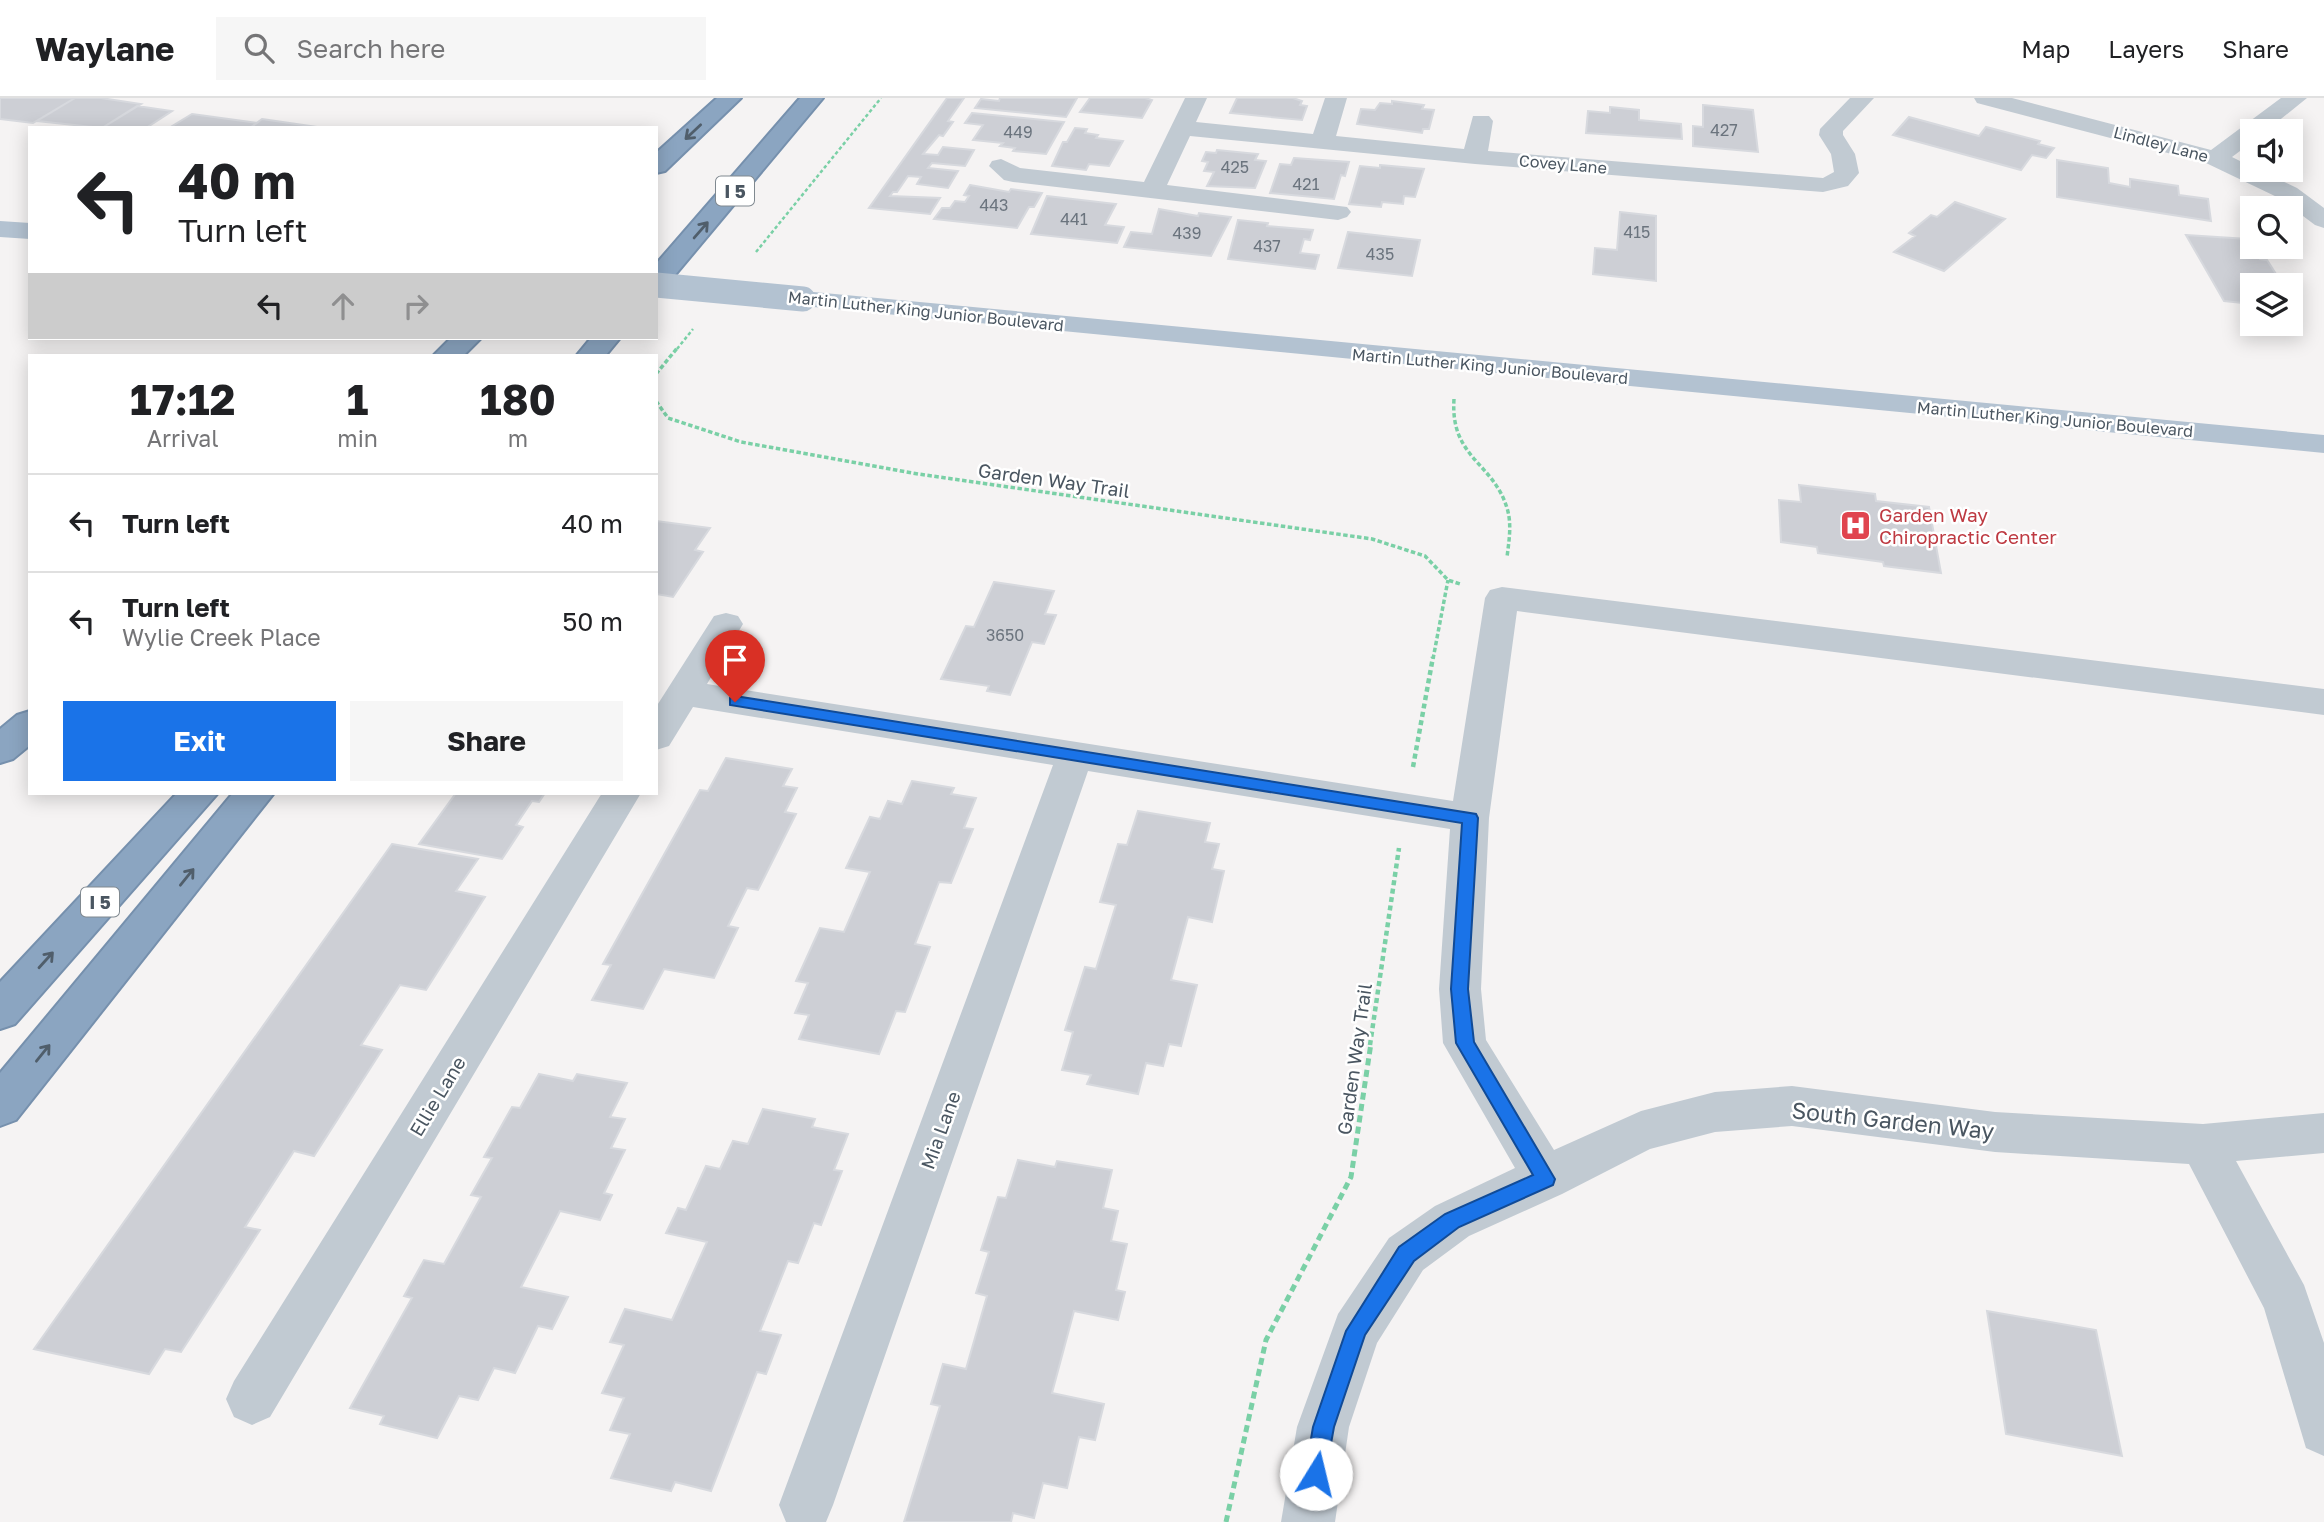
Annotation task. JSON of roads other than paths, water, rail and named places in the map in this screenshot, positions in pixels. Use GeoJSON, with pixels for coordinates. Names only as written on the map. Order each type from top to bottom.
{"type":"FeatureCollection","features":[{"type":"Feature","properties":{"kind":"highway"},"geometry":{"type":"LineString","coordinates":[[658,164],[730,98]]}},
{"type":"Feature","properties":{"kind":"highway","name":"I 5"},"geometry":{"type":"LineString","coordinates":[[658,281],[812,98]]}},
{"type":"Feature","properties":{"kind":"highway"},"geometry":{"type":"LineString","coordinates":[[448,354],[465,340]]}},
{"type":"Feature","properties":{"kind":"highway"},"geometry":{"type":"LineString","coordinates":[[592,354],[604,340]]}},
{"type":"Feature","properties":{"kind":"highway"},"geometry":{"type":"LineString","coordinates":[[0,750],[28,726]]}},
{"type":"Feature","properties":{"kind":"highway","name":"I 5"},"geometry":{"type":"LineString","coordinates":[[0,1011],[197,795]]}},
{"type":"Feature","properties":{"kind":"highway"},"geometry":{"type":"LineString","coordinates":[[0,1107],[253,795]]}},
{"type":"Feature","properties":{"kind":"main road"},"geometry":{"type":"LineString","coordinates":[[0,229],[28,231]]}},
{"type":"Feature","properties":{"kind":"main road","name":"Martin Luther King Junior Boulevard"},"geometry":{"type":"LineString","coordinates":[[658,283],[1460,363],[2324,444]]}},
{"type":"Feature","properties":{"kind":"street"},"geometry":{"type":"LineString","coordinates":[[1152,191],[1196,98]]}},
{"type":"Feature","properties":{"kind":"street"},"geometry":{"type":"LineString","coordinates":[[1322,142],[1336,98]]}},
{"type":"Feature","properties":{"kind":"street","name":"Covey Lane"},"geometry":{"type":"LineString","coordinates":[[1182,128],[1803,186],[1839,181],[1847,173],[1843,154],[1831,135],[1832,129],[1863,98]]}},
{"type":"Feature","properties":{"kind":"street","name":"Lindley Lane"},"geometry":{"type":"LineString","coordinates":[[1984,98],[2215,158],[2288,194],[2324,220]]}},
{"type":"Feature","properties":{"kind":"street"},"geometry":{"type":"LineString","coordinates":[[2215,158],[2297,98]]}},
{"type":"Feature","properties":{"kind":"street"},"geometry":{"type":"LineString","coordinates":[[1475,157],[1481,121]]}},
{"type":"Feature","properties":{"kind":"street"},"geometry":{"type":"LineString","coordinates":[[1001,166],[1013,175],[1338,212]]}},
{"type":"Feature","properties":{"kind":"street"},"geometry":{"type":"LineString","coordinates":[[1546,1179],[1465,1043],[1460,989],[1470,818],[1502,598],[2324,702]]}},
{"type":"Feature","properties":{"kind":"street"},"geometry":{"type":"LineString","coordinates":[[658,734],[726,624]]}},
{"type":"Feature","properties":{"kind":"street"},"geometry":{"type":"LineString","coordinates":[[683,693],[1470,818]]}},
{"type":"Feature","properties":{"kind":"street","name":"Mia Lane"},"geometry":{"type":"LineString","coordinates":[[806,1505],[1074,755]]}},
{"type":"Feature","properties":{"kind":"street","name":"Ellie Lane"},"geometry":{"type":"LineString","coordinates":[[252,1399],[621,795]]}},
{"type":"Feature","properties":{"kind":"street","name":"South Garden Way"},"geometry":{"type":"LineString","coordinates":[[1308,1522],[1324,1427],[1356,1331],[1406,1254],[1452,1221],[1546,1179],[1641,1131],[1715,1112],[1792,1107],[1995,1132],[2203,1144],[2324,1133]]}},
{"type":"Feature","properties":{"kind":"street"},"geometry":{"type":"LineString","coordinates":[[2203,1144],[2287,1302],[2324,1430]]}},
{"type":"Feature","properties":{"kind":"place","name":"Garden Way Chiropractic Center"},"geometry":{"type":"Point","coordinates":[1856,525]}}]}
